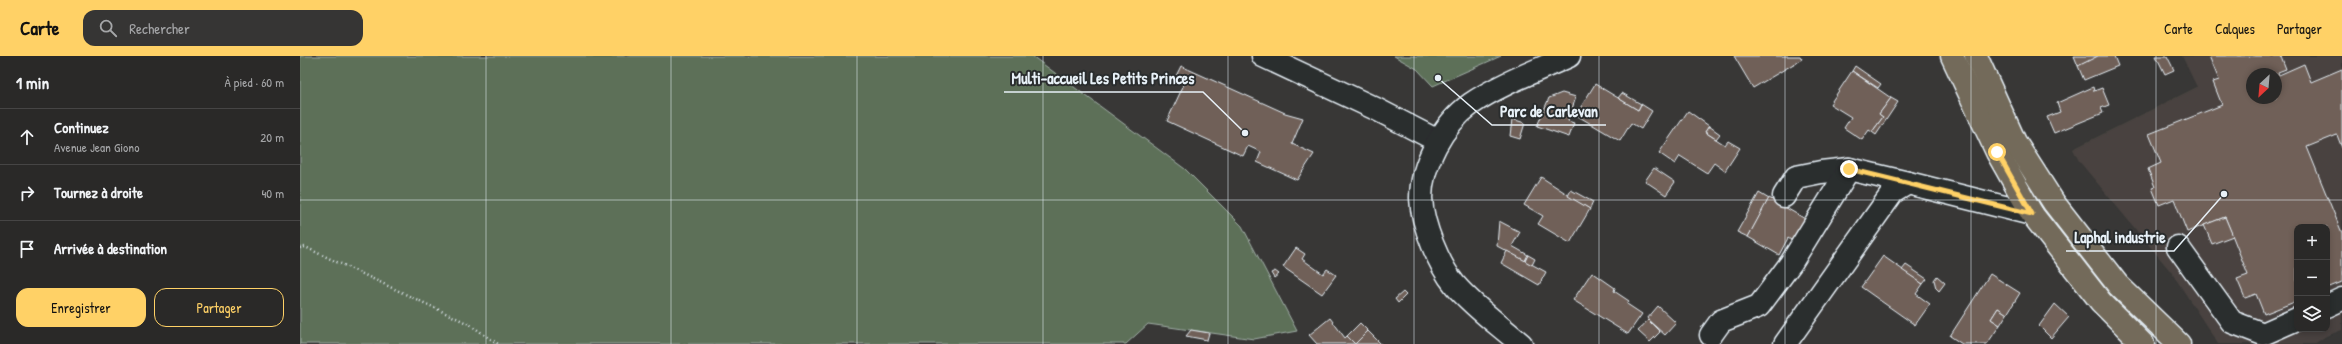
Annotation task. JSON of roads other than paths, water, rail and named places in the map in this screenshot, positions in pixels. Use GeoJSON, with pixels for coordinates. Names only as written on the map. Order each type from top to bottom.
{"type":"FeatureCollection","features":[{"type":"Feature","properties":{"kind":"main road"},"geometry":{"type":"LineString","coordinates":[[1952,56],[1997,152],[2032,214],[2101,302],[2143,344]]}},
{"type":"Feature","properties":{"kind":"main road"},"geometry":{"type":"LineString","coordinates":[[1976,56],[2015,142],[2054,203],[2118,285],[2179,344]]}},
{"type":"Feature","properties":{"kind":"street"},"geometry":{"type":"LineString","coordinates":[[1263,56],[1376,109],[1438,141]]}},
{"type":"Feature","properties":{"kind":"street"},"geometry":{"type":"LineString","coordinates":[[1521,344],[1455,284],[1431,242],[1421,199],[1425,172],[1438,141],[1452,122],[1470,104],[1510,82],[1569,56]]}},
{"type":"Feature","properties":{"kind":"street"},"geometry":{"type":"LineString","coordinates":[[1784,196],[1796,177],[1821,172],[1849,169],[2032,214]]}},
{"type":"Feature","properties":{"kind":"street"},"geometry":{"type":"LineString","coordinates":[[1711,335],[1721,321],[1759,306],[1791,262],[1849,169]]}},
{"type":"Feature","properties":{"kind":"street"},"geometry":{"type":"LineString","coordinates":[[1785,344],[1893,192],[1908,183]]}},
{"type":"Feature","properties":{"kind":"street"},"geometry":{"type":"LineString","coordinates":[[2178,247],[2232,322],[2263,334],[2294,320]]}},
{"type":"Feature","properties":{"kind":"street"},"geometry":{"type":"LineString","coordinates":[[2330,305],[2342,299]]}},
{"type":"Feature","properties":{"kind":"place","name":"Parc de Carlevan"},"geometry":{"type":"Point","coordinates":[1438,78]}},
{"type":"Feature","properties":{"kind":"place","name":"Multi-accueil Les Petits Princes"},"geometry":{"type":"Point","coordinates":[1245,133]}},
{"type":"Feature","properties":{"kind":"place","name":"Laphal industrie"},"geometry":{"type":"Point","coordinates":[2224,194]}}]}
